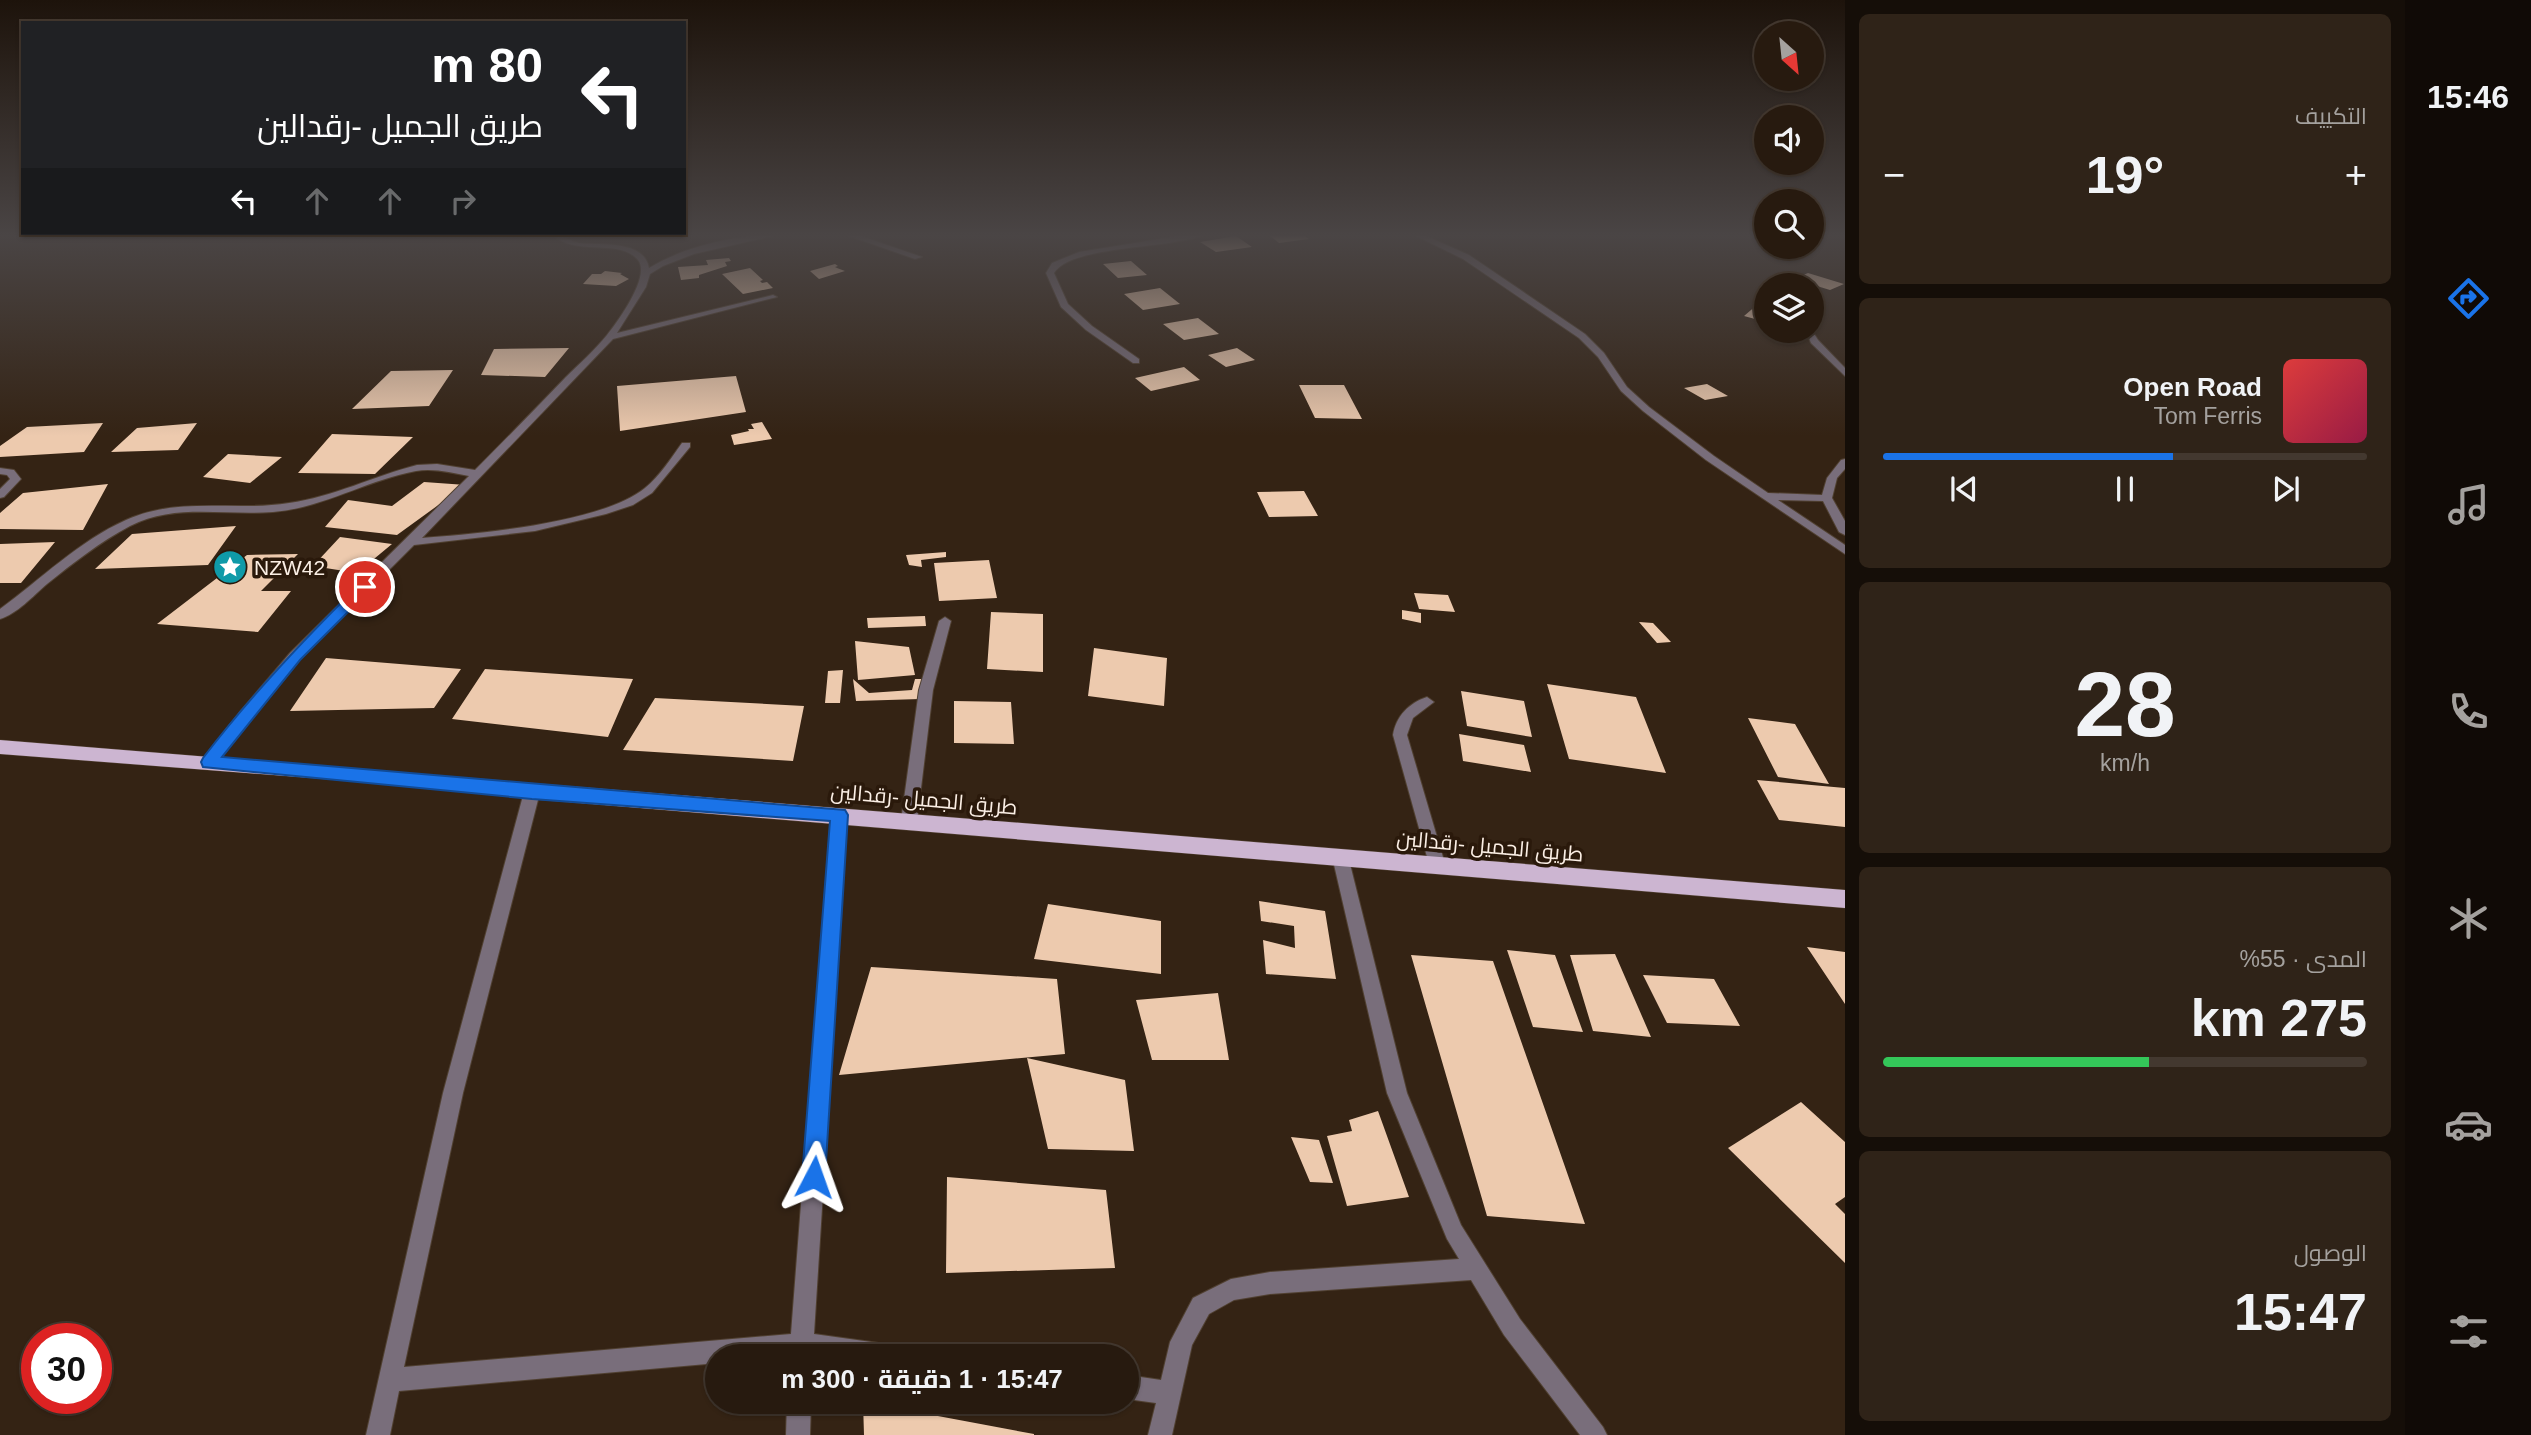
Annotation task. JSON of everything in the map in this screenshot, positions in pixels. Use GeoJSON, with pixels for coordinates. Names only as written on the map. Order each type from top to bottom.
{"type":"FeatureCollection","features":[{"type":"Feature","properties":{"kind":"main road","name":"طريق الجميل -رقدالين"},"geometry":{"type":"LineString","coordinates":[[0,747],[209,762],[532,792],[1845,899]]}},
{"type":"Feature","properties":{"kind":"street"},"geometry":{"type":"LineString","coordinates":[[209,762],[295,656],[411,542],[610,337],[632,302]]}},
{"type":"Feature","properties":{"kind":"street"},"geometry":{"type":"LineString","coordinates":[[610,337],[753,302]]}},
{"type":"Feature","properties":{"kind":"street"},"geometry":{"type":"LineString","coordinates":[[1063,302],[1089,328],[1136,361]]}},
{"type":"Feature","properties":{"kind":"street"},"geometry":{"type":"LineString","coordinates":[[1532,302],[1582,336],[1601,355],[1624,390],[1646,409],[1845,550]]}},
{"type":"Feature","properties":{"kind":"street"},"geometry":{"type":"LineString","coordinates":[[1816,343],[1845,373]]}},
{"type":"Feature","properties":{"kind":"street"},"geometry":{"type":"LineString","coordinates":[[411,542],[479,537],[570,519],[631,502],[647,492],[686,445]]}},
{"type":"Feature","properties":{"kind":"street"},"geometry":{"type":"LineString","coordinates":[[1845,462],[1832,478],[1827,498],[1845,532]]}},
{"type":"Feature","properties":{"kind":"street"},"geometry":{"type":"LineString","coordinates":[[0,615],[106,534],[153,513],[198,506],[272,509],[296,505],[417,468],[437,467],[477,474]]}},
{"type":"Feature","properties":{"kind":"street"},"geometry":{"type":"LineString","coordinates":[[0,471],[10,472],[16,479],[0,495]]}},
{"type":"Feature","properties":{"kind":"street"},"geometry":{"type":"LineString","coordinates":[[1767,496],[1827,498]]}},
{"type":"Feature","properties":{"kind":"street"},"geometry":{"type":"LineString","coordinates":[[909,821],[926,691],[945,621]]}},
{"type":"Feature","properties":{"kind":"street"},"geometry":{"type":"LineString","coordinates":[[1427,702],[1411,711],[1402,722],[1400,735],[1437,864]]}},
{"type":"Feature","properties":{"kind":"street"},"geometry":{"type":"LineString","coordinates":[[378,1435],[453,1093],[532,792]]}},
{"type":"Feature","properties":{"kind":"street"},"geometry":{"type":"LineString","coordinates":[[802,1344],[839,815]]}},
{"type":"Feature","properties":{"kind":"street"},"geometry":{"type":"LineString","coordinates":[[1340,856],[1396,1093],[1454,1233],[1513,1327],[1595,1435]]}},
{"type":"Feature","properties":{"kind":"street"},"geometry":{"type":"LineString","coordinates":[[1160,1435],[1181,1342],[1201,1306],[1231,1290],[1270,1283],[1477,1269]]}},
{"type":"Feature","properties":{"kind":"street"},"geometry":{"type":"LineString","coordinates":[[389,1380],[705,1357]]}},
{"type":"Feature","properties":{"kind":"street"},"geometry":{"type":"LineString","coordinates":[[1139,1389],[1170,1393]]}},
{"type":"Feature","properties":{"kind":"street"},"geometry":{"type":"LineString","coordinates":[[798,1435],[799,1414]]}},
{"type":"Feature","properties":{"kind":"building"},"geometry":{"type":"Polygon","coordinates":[[[1133,302],[1180,304],[1143,310],[1133,302]]]}},
{"type":"Feature","properties":{"kind":"building"},"geometry":{"type":"Polygon","coordinates":[[[1754,307],[1754,319],[1744,316],[1754,307]]]}},
{"type":"Feature","properties":{"kind":"building"},"geometry":{"type":"Polygon","coordinates":[[[1198,318],[1219,334],[1184,340],[1163,324],[1198,318]]]}},
{"type":"Feature","properties":{"kind":"building"},"geometry":{"type":"Polygon","coordinates":[[[569,348],[545,377],[481,375],[494,349],[569,348]]]}},
{"type":"Feature","properties":{"kind":"building"},"geometry":{"type":"Polygon","coordinates":[[[1237,348],[1255,360],[1226,367],[1208,355],[1237,348]]]}},
{"type":"Feature","properties":{"kind":"building"},"geometry":{"type":"Polygon","coordinates":[[[1184,367],[1200,380],[1151,391],[1135,378],[1184,367]]]}},
{"type":"Feature","properties":{"kind":"building"},"geometry":{"type":"Polygon","coordinates":[[[453,370],[429,406],[352,409],[391,371],[453,370]]]}},
{"type":"Feature","properties":{"kind":"building"},"geometry":{"type":"Polygon","coordinates":[[[736,376],[746,412],[620,431],[617,386],[736,376]]]}},
{"type":"Feature","properties":{"kind":"building"},"geometry":{"type":"Polygon","coordinates":[[[1707,384],[1728,396],[1705,400],[1684,388],[1707,384]]]}},
{"type":"Feature","properties":{"kind":"building"},"geometry":{"type":"Polygon","coordinates":[[[1299,385],[1344,385],[1362,419],[1315,418],[1299,385]]]}},
{"type":"Feature","properties":{"kind":"building"},"geometry":{"type":"Polygon","coordinates":[[[762,422],[772,439],[734,445],[731,435],[754,429],[751,424],[762,422]]]}},
{"type":"Feature","properties":{"kind":"building"},"geometry":{"type":"Polygon","coordinates":[[[103,423],[84,452],[0,457],[0,446],[27,427],[103,423]]]}},
{"type":"Feature","properties":{"kind":"building"},"geometry":{"type":"Polygon","coordinates":[[[197,423],[178,450],[111,452],[137,428],[197,423]]]}},
{"type":"Feature","properties":{"kind":"building"},"geometry":{"type":"Polygon","coordinates":[[[332,434],[413,437],[375,474],[298,473],[332,434]]]}},
{"type":"Feature","properties":{"kind":"building"},"geometry":{"type":"Polygon","coordinates":[[[228,454],[282,457],[250,483],[203,477],[228,454]]]}},
{"type":"Feature","properties":{"kind":"building"},"geometry":{"type":"Polygon","coordinates":[[[424,482],[466,485],[397,535],[325,527],[348,500],[392,506],[424,482]]]}},
{"type":"Feature","properties":{"kind":"building"},"geometry":{"type":"Polygon","coordinates":[[[108,484],[83,530],[0,529],[0,513],[23,493],[108,484]]]}},
{"type":"Feature","properties":{"kind":"building"},"geometry":{"type":"Polygon","coordinates":[[[1304,491],[1318,516],[1269,517],[1257,492],[1304,491]]]}},
{"type":"Feature","properties":{"kind":"building"},"geometry":{"type":"Polygon","coordinates":[[[236,526],[208,565],[95,569],[132,534],[236,526]]]}},
{"type":"Feature","properties":{"kind":"building"},"geometry":{"type":"Polygon","coordinates":[[[340,537],[392,544],[357,573],[313,566],[340,537]]]}},
{"type":"Feature","properties":{"kind":"building"},"geometry":{"type":"Polygon","coordinates":[[[55,542],[21,583],[0,583],[0,544],[55,542]]]}},
{"type":"Feature","properties":{"kind":"building"},"geometry":{"type":"Polygon","coordinates":[[[946,552],[946,557],[921,560],[922,567],[909,565],[906,555],[946,552]]]}},
{"type":"Feature","properties":{"kind":"building"},"geometry":{"type":"Polygon","coordinates":[[[298,554],[261,591],[291,591],[258,632],[157,624],[247,555],[298,554]]]}},
{"type":"Feature","properties":{"kind":"building"},"geometry":{"type":"Polygon","coordinates":[[[989,560],[997,598],[939,601],[934,563],[989,560]]]}},
{"type":"Feature","properties":{"kind":"building"},"geometry":{"type":"Polygon","coordinates":[[[1414,593],[1448,595],[1455,612],[1419,609],[1414,593]]]}},
{"type":"Feature","properties":{"kind":"building"},"geometry":{"type":"Polygon","coordinates":[[[1402,610],[1421,613],[1421,623],[1402,619],[1402,610]]]}},
{"type":"Feature","properties":{"kind":"building"},"geometry":{"type":"Polygon","coordinates":[[[991,612],[1043,614],[1043,672],[987,669],[991,612]]]}},
{"type":"Feature","properties":{"kind":"building"},"geometry":{"type":"Polygon","coordinates":[[[925,616],[926,626],[868,628],[867,618],[925,616]]]}},
{"type":"Feature","properties":{"kind":"building"},"geometry":{"type":"Polygon","coordinates":[[[1639,622],[1653,623],[1671,642],[1657,643],[1639,622]]]}},
{"type":"Feature","properties":{"kind":"building"},"geometry":{"type":"Polygon","coordinates":[[[855,641],[909,647],[915,675],[858,680],[855,641]]]}},
{"type":"Feature","properties":{"kind":"building"},"geometry":{"type":"Polygon","coordinates":[[[1094,648],[1167,658],[1164,706],[1088,696],[1094,648]]]}},
{"type":"Feature","properties":{"kind":"building"},"geometry":{"type":"Polygon","coordinates":[[[326,658],[461,669],[434,708],[290,711],[326,658]]]}},
{"type":"Feature","properties":{"kind":"building"},"geometry":{"type":"Polygon","coordinates":[[[485,669],[633,679],[608,737],[452,719],[485,669]]]}},
{"type":"Feature","properties":{"kind":"building"},"geometry":{"type":"Polygon","coordinates":[[[843,670],[840,703],[825,703],[828,671],[843,670]]]}},
{"type":"Feature","properties":{"kind":"building"},"geometry":{"type":"Polygon","coordinates":[[[853,679],[869,693],[912,690],[915,679],[925,679],[920,699],[856,701],[853,679]]]}},
{"type":"Feature","properties":{"kind":"building"},"geometry":{"type":"Polygon","coordinates":[[[1547,684],[1636,697],[1666,773],[1569,759],[1547,684]]]}},
{"type":"Feature","properties":{"kind":"building"},"geometry":{"type":"Polygon","coordinates":[[[1461,691],[1524,701],[1532,737],[1467,726],[1461,691]]]}},
{"type":"Feature","properties":{"kind":"building"},"geometry":{"type":"Polygon","coordinates":[[[655,698],[804,706],[793,761],[623,750],[655,698]]]}},
{"type":"Feature","properties":{"kind":"building"},"geometry":{"type":"Polygon","coordinates":[[[954,701],[1011,702],[1014,744],[954,743],[954,701]]]}},
{"type":"Feature","properties":{"kind":"building"},"geometry":{"type":"Polygon","coordinates":[[[1748,718],[1795,724],[1829,784],[1778,777],[1748,718]]]}},
{"type":"Feature","properties":{"kind":"building"},"geometry":{"type":"Polygon","coordinates":[[[1459,734],[1524,745],[1531,772],[1463,761],[1459,734]]]}},
{"type":"Feature","properties":{"kind":"building"},"geometry":{"type":"Polygon","coordinates":[[[1757,780],[1845,788],[1845,827],[1779,820],[1757,780]]]}},
{"type":"Feature","properties":{"kind":"building"},"geometry":{"type":"Polygon","coordinates":[[[1259,901],[1325,911],[1336,979],[1266,974],[1263,940],[1295,948],[1294,926],[1261,921],[1259,901]]]}},
{"type":"Feature","properties":{"kind":"building"},"geometry":{"type":"Polygon","coordinates":[[[1048,904],[1161,921],[1161,974],[1034,959],[1048,904]]]}},
{"type":"Feature","properties":{"kind":"building"},"geometry":{"type":"Polygon","coordinates":[[[1807,947],[1845,952],[1845,1004],[1807,947]]]}},
{"type":"Feature","properties":{"kind":"building"},"geometry":{"type":"Polygon","coordinates":[[[1507,950],[1555,955],[1583,1032],[1533,1027],[1507,950]]]}},
{"type":"Feature","properties":{"kind":"building"},"geometry":{"type":"Polygon","coordinates":[[[1615,954],[1651,1037],[1593,1031],[1570,955],[1615,954]]]}},
{"type":"Feature","properties":{"kind":"building"},"geometry":{"type":"Polygon","coordinates":[[[1411,955],[1493,961],[1585,1224],[1487,1216],[1411,955]]]}},
{"type":"Feature","properties":{"kind":"building"},"geometry":{"type":"Polygon","coordinates":[[[871,967],[1057,979],[1065,1054],[839,1075],[871,967]]]}},
{"type":"Feature","properties":{"kind":"building"},"geometry":{"type":"Polygon","coordinates":[[[1643,975],[1714,979],[1740,1026],[1667,1023],[1643,975]]]}},
{"type":"Feature","properties":{"kind":"building"},"geometry":{"type":"Polygon","coordinates":[[[1218,993],[1229,1060],[1152,1060],[1136,1000],[1218,993]]]}},
{"type":"Feature","properties":{"kind":"building"},"geometry":{"type":"Polygon","coordinates":[[[1027,1058],[1125,1080],[1134,1151],[1048,1149],[1027,1058]]]}},
{"type":"Feature","properties":{"kind":"building"},"geometry":{"type":"Polygon","coordinates":[[[1801,1102],[1845,1142],[1845,1197],[1835,1204],[1845,1214],[1845,1263],[1728,1148],[1801,1102]]]}},
{"type":"Feature","properties":{"kind":"building"},"geometry":{"type":"Polygon","coordinates":[[[1378,1111],[1409,1197],[1347,1206],[1327,1136],[1352,1131],[1349,1120],[1378,1111]]]}},
{"type":"Feature","properties":{"kind":"building"},"geometry":{"type":"Polygon","coordinates":[[[1291,1137],[1319,1140],[1333,1183],[1310,1182],[1291,1137]]]}},
{"type":"Feature","properties":{"kind":"building"},"geometry":{"type":"Polygon","coordinates":[[[947,1177],[1106,1190],[1115,1268],[946,1273],[947,1177]]]}},
{"type":"Feature","properties":{"kind":"building"},"geometry":{"type":"Polygon","coordinates":[[[863,1414],[927,1414],[1034,1434],[1034,1435],[864,1435],[863,1414]]]}},
{"type":"Feature","properties":{"kind":"place","name":"NZW42"},"geometry":{"type":"Point","coordinates":[230,567]}},
{"type":"Feature","properties":{"kind":"route"},"geometry":{"type":"LineString","coordinates":[[365,587],[295,656],[209,762],[532,792],[839,815],[814,1177]]}}]}
